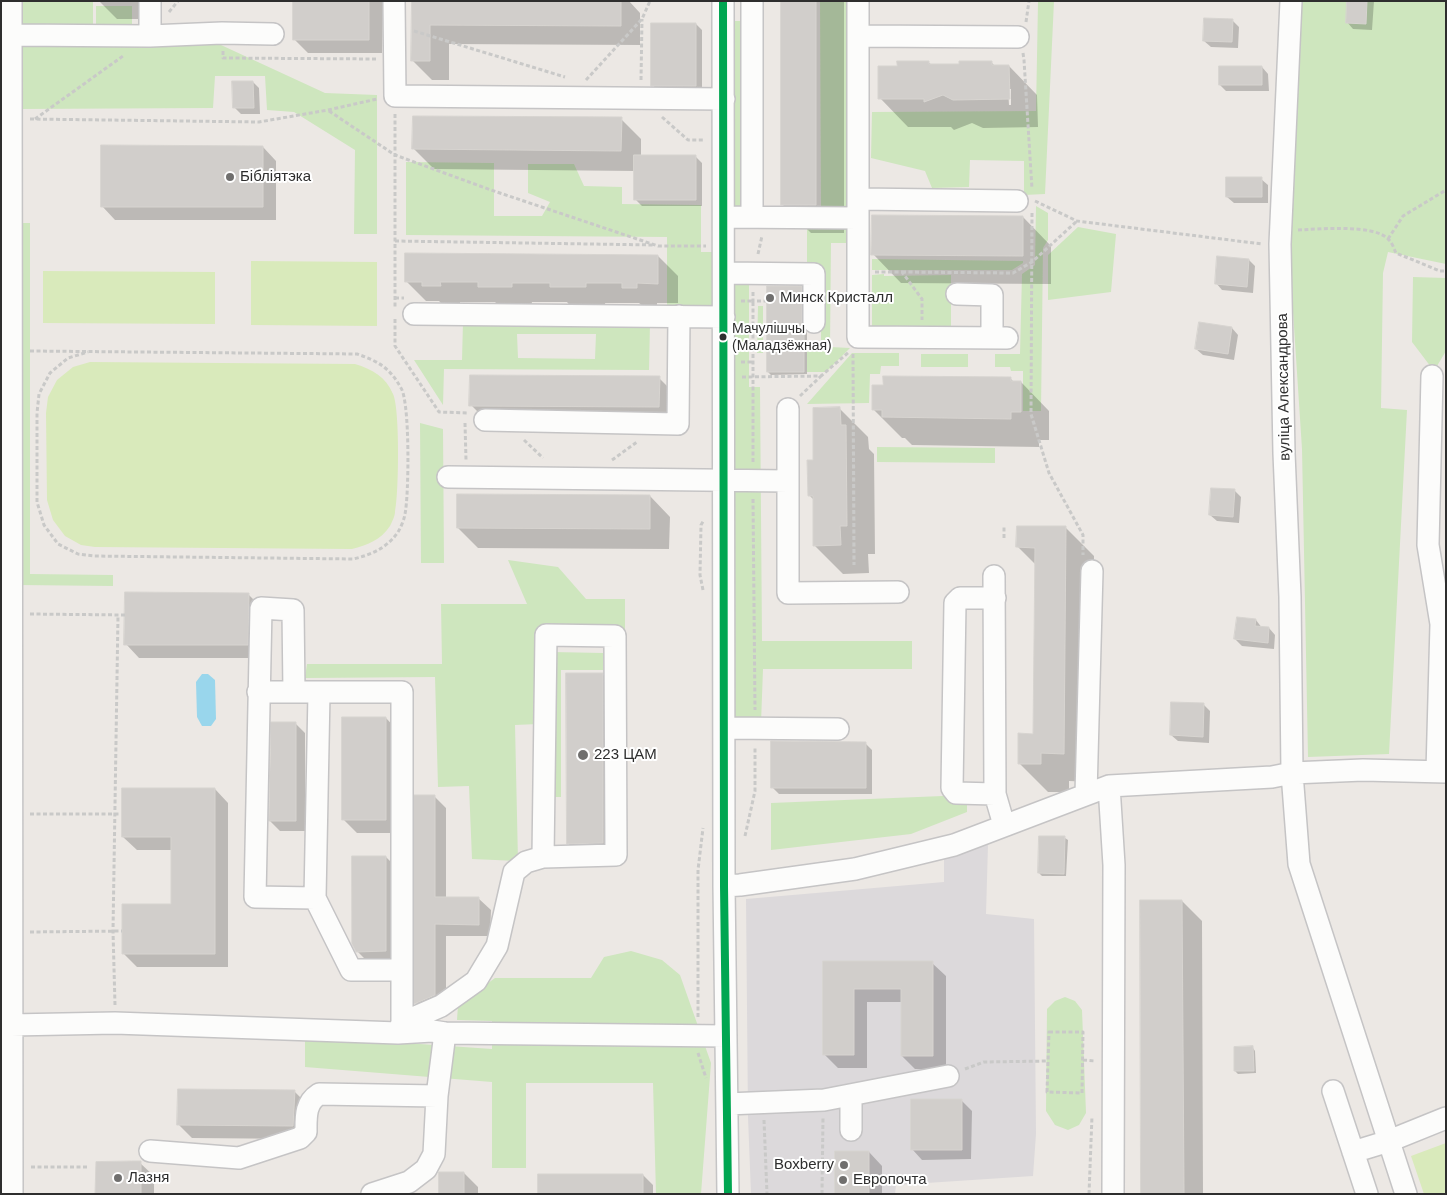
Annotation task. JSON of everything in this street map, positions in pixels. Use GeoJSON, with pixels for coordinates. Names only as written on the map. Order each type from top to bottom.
{"type":"FeatureCollection","features":[{"type":"Feature","properties":{"kind":"street"},"geometry":{"type":"LineString","coordinates":[[11,1],[12,1194]]}},
{"type":"Feature","properties":{"kind":"street"},"geometry":{"type":"LineString","coordinates":[[150,1],[150,36]]}},
{"type":"Feature","properties":{"kind":"street"},"geometry":{"type":"LineString","coordinates":[[394,1],[395,96],[724,99]]}},
{"type":"Feature","properties":{"kind":"street"},"geometry":{"type":"LineString","coordinates":[[723,1],[724,886],[728,1194]]}},
{"type":"Feature","properties":{"kind":"street"},"geometry":{"type":"LineString","coordinates":[[752,1],[752,217]]}},
{"type":"Feature","properties":{"kind":"street"},"geometry":{"type":"LineString","coordinates":[[858,1],[858,337],[999,338],[992,295],[957,294]]}},
{"type":"Feature","properties":{"kind":"street","name":"вуліца Александрова"},"geometry":{"type":"LineString","coordinates":[[1291,1],[1280,237],[1284,453],[1290,597],[1292,773],[1298,864],[1406,1194]]}},
{"type":"Feature","properties":{"kind":"street"},"geometry":{"type":"LineString","coordinates":[[11,35],[150,36],[222,33],[273,34]]}},
{"type":"Feature","properties":{"kind":"street"},"geometry":{"type":"LineString","coordinates":[[858,36],[1018,37]]}},
{"type":"Feature","properties":{"kind":"street"},"geometry":{"type":"LineString","coordinates":[[724,217],[752,217],[1024,200]]}},
{"type":"Feature","properties":{"kind":"street"},"geometry":{"type":"LineString","coordinates":[[724,273],[814,274],[814,322]]}},
{"type":"Feature","properties":{"kind":"street"},"geometry":{"type":"LineString","coordinates":[[401,313],[724,317]]}},
{"type":"Feature","properties":{"kind":"street"},"geometry":{"type":"LineString","coordinates":[[485,420],[678,424],[679,316]]}},
{"type":"Feature","properties":{"kind":"street"},"geometry":{"type":"LineString","coordinates":[[724,886],[855,869],[954,845],[1110,786],[1363,770],[1442,772],[1443,621],[1428,545],[1432,376]]}},
{"type":"Feature","properties":{"kind":"street"},"geometry":{"type":"LineString","coordinates":[[788,408],[788,593],[898,592]]}},
{"type":"Feature","properties":{"kind":"street"},"geometry":{"type":"LineString","coordinates":[[457,477],[788,481]]}},
{"type":"Feature","properties":{"kind":"street"},"geometry":{"type":"LineString","coordinates":[[1086,794],[1092,571]]}},
{"type":"Feature","properties":{"kind":"street"},"geometry":{"type":"LineString","coordinates":[[994,576],[995,794],[1004,825]]}},
{"type":"Feature","properties":{"kind":"street"},"geometry":{"type":"LineString","coordinates":[[995,598],[960,598],[955,603],[952,788],[956,793],[995,794]]}},
{"type":"Feature","properties":{"kind":"street"},"geometry":{"type":"LineString","coordinates":[[294,692],[293,610],[261,608],[255,897],[315,898]]}},
{"type":"Feature","properties":{"kind":"street"},"geometry":{"type":"LineString","coordinates":[[400,1028],[441,1006],[476,981],[497,946],[514,872],[526,862],[543,857],[616,855],[615,636],[546,635],[543,857]]}},
{"type":"Feature","properties":{"kind":"street"},"geometry":{"type":"LineString","coordinates":[[258,692],[402,692],[402,970],[400,1028]]}},
{"type":"Feature","properties":{"kind":"street"},"geometry":{"type":"LineString","coordinates":[[319,693],[315,898],[351,970],[402,970]]}},
{"type":"Feature","properties":{"kind":"street"},"geometry":{"type":"LineString","coordinates":[[725,728],[838,729]]}},
{"type":"Feature","properties":{"kind":"street"},"geometry":{"type":"LineString","coordinates":[[1110,786],[1114,865],[1113,1194]]}},
{"type":"Feature","properties":{"kind":"street"},"geometry":{"type":"LineString","coordinates":[[11,1025],[115,1023],[400,1028],[445,1033],[726,1036]]}},
{"type":"Feature","properties":{"kind":"street"},"geometry":{"type":"LineString","coordinates":[[372,1194],[409,1182],[426,1169],[434,1154],[437,1096],[445,1033]]}},
{"type":"Feature","properties":{"kind":"street"},"geometry":{"type":"LineString","coordinates":[[727,1104],[824,1100],[948,1076]]}},
{"type":"Feature","properties":{"kind":"street"},"geometry":{"type":"LineString","coordinates":[[1333,1091],[1367,1194]]}},
{"type":"Feature","properties":{"kind":"street"},"geometry":{"type":"LineString","coordinates":[[150,1151],[239,1158],[300,1138],[306,1132],[308,1105],[312,1098],[319,1094],[437,1096]]}},
{"type":"Feature","properties":{"kind":"street"},"geometry":{"type":"LineString","coordinates":[[851,1096],[851,1130]]}},
{"type":"Feature","properties":{"kind":"street"},"geometry":{"type":"LineString","coordinates":[[1353,1152],[1390,1141],[1446,1118]]}},
{"type":"Feature","properties":{"kind":"path"},"geometry":{"type":"LineString","coordinates":[[35,119],[150,36],[178,1]]}},
{"type":"Feature","properties":{"kind":"path"},"geometry":{"type":"LineString","coordinates":[[569,97],[642,19],[650,1]]}},
{"type":"Feature","properties":{"kind":"path"},"geometry":{"type":"LineString","coordinates":[[641,98],[642,19]]}},
{"type":"Feature","properties":{"kind":"path"},"geometry":{"type":"LineString","coordinates":[[222,33],[223,58],[395,60]]}},
{"type":"Feature","properties":{"kind":"path"},"geometry":{"type":"LineString","coordinates":[[1018,37],[1024,60],[1024,200],[1032,262],[1031,414]]}},
{"type":"Feature","properties":{"kind":"path"},"geometry":{"type":"LineString","coordinates":[[11,119],[259,122],[395,96],[395,241],[401,313],[395,346],[439,412],[465,413],[457,477]]}},
{"type":"Feature","properties":{"kind":"path"},"geometry":{"type":"LineString","coordinates":[[328,110],[395,155],[491,190],[658,246]]}},
{"type":"Feature","properties":{"kind":"path"},"geometry":{"type":"LineString","coordinates":[[1388,239],[1403,216],[1446,190]]}},
{"type":"Feature","properties":{"kind":"path"},"geometry":{"type":"LineString","coordinates":[[1024,200],[1077,221],[1257,244],[1280,237],[1361,229],[1380,234],[1388,239],[1396,253],[1440,271],[1446,271]]}},
{"type":"Feature","properties":{"kind":"path"},"geometry":{"type":"LineString","coordinates":[[858,272],[1013,273],[1032,262],[1077,221]]}},
{"type":"Feature","properties":{"kind":"path"},"geometry":{"type":"LineString","coordinates":[[395,241],[711,246]]}},
{"type":"Feature","properties":{"kind":"path"},"geometry":{"type":"LineString","coordinates":[[902,272],[922,299],[922,338]]}},
{"type":"Feature","properties":{"kind":"path"},"geometry":{"type":"LineString","coordinates":[[753,301],[754,604]]}},
{"type":"Feature","properties":{"kind":"path"},"geometry":{"type":"LineString","coordinates":[[788,408],[853,348],[855,437],[854,565]]}},
{"type":"Feature","properties":{"kind":"path"},"geometry":{"type":"LineString","coordinates":[[11,350],[357,354],[374,360],[390,371],[403,390],[406,407],[407,497],[405,516],[397,533],[386,545],[371,555],[353,559],[94,556],[78,554],[58,544],[44,525],[37,502],[37,413],[39,394],[50,373],[68,358],[88,352]]}},
{"type":"Feature","properties":{"kind":"path"},"geometry":{"type":"LineString","coordinates":[[753,378],[821,376]]}},
{"type":"Feature","properties":{"kind":"path"},"geometry":{"type":"LineString","coordinates":[[1004,525],[1004,538]]}},
{"type":"Feature","properties":{"kind":"path"},"geometry":{"type":"LineString","coordinates":[[12,614],[124,615]]}},
{"type":"Feature","properties":{"kind":"path"},"geometry":{"type":"LineString","coordinates":[[115,1023],[113,931],[118,615]]}},
{"type":"Feature","properties":{"kind":"path"},"geometry":{"type":"LineString","coordinates":[[12,814],[121,814]]}},
{"type":"Feature","properties":{"kind":"path"},"geometry":{"type":"LineString","coordinates":[[11,932],[122,931]]}},
{"type":"Feature","properties":{"kind":"path"},"geometry":{"type":"LineString","coordinates":[[1049,1032],[1083,1032],[1083,1060],[1082,1093],[1047,1092],[1049,1032]]}},
{"type":"Feature","properties":{"kind":"path"},"geometry":{"type":"LineString","coordinates":[[1083,1060],[1094,1061],[1094,1070]]}},
{"type":"Feature","properties":{"kind":"path"},"geometry":{"type":"LineString","coordinates":[[948,1076],[984,1062],[1048,1061]]}},
{"type":"Feature","properties":{"kind":"path"},"geometry":{"type":"LineString","coordinates":[[822,1194],[824,1100]]}},
{"type":"Feature","properties":{"kind":"path"},"geometry":{"type":"LineString","coordinates":[[764,1102],[767,1194]]}},
{"type":"Feature","properties":{"kind":"path"},"geometry":{"type":"LineString","coordinates":[[1089,1194],[1092,1108]]}},
{"type":"Feature","properties":{"kind":"path"},"geometry":{"type":"LineString","coordinates":[[23,1167],[87,1167]]}},
{"type":"Feature","properties":{"kind":"shaded area"},"geometry":{"type":"Polygon","coordinates":[[[988,845],[986,914],[1034,919],[1036,1134],[1033,1176],[896,1185],[895,1194],[751,1194],[748,1117],[746,899],[944,882],[944,854],[988,845]]]}},
{"type":"Feature","properties":{"kind":"green space"},"geometry":{"type":"Polygon","coordinates":[[[17,1],[93,1],[93,26],[17,26],[17,1]]]}},
{"type":"Feature","properties":{"kind":"green space"},"geometry":{"type":"Polygon","coordinates":[[[820,1],[848,1],[849,212],[821,207],[820,1]]]}},
{"type":"Feature","properties":{"kind":"green space"},"geometry":{"type":"Polygon","coordinates":[[[1054,1],[1045,194],[1024,195],[1024,161],[970,160],[969,187],[932,188],[925,171],[871,158],[872,112],[1036,111],[1038,2],[1054,1]]]}},
{"type":"Feature","properties":{"kind":"green space"},"geometry":{"type":"Polygon","coordinates":[[[1299,1],[1446,1],[1446,264],[1388,252],[1383,273],[1381,408],[1407,410],[1389,754],[1308,757],[1302,449],[1288,235],[1299,1]]]}},
{"type":"Feature","properties":{"kind":"green space"},"geometry":{"type":"Polygon","coordinates":[[[96,6],[132,6],[132,26],[96,26],[96,6]]]}},
{"type":"Feature","properties":{"kind":"green space"},"geometry":{"type":"Polygon","coordinates":[[[731,21],[748,21],[749,212],[730,211],[731,21]]]}},
{"type":"Feature","properties":{"kind":"green space"},"geometry":{"type":"Polygon","coordinates":[[[20,44],[221,45],[325,93],[377,95],[377,234],[354,234],[355,150],[294,112],[267,110],[265,76],[215,76],[213,108],[20,109],[20,44]]]}},
{"type":"Feature","properties":{"kind":"green space"},"geometry":{"type":"Polygon","coordinates":[[[406,162],[494,163],[494,216],[542,216],[550,202],[528,193],[528,164],[574,164],[584,186],[622,187],[622,204],[701,205],[701,252],[718,252],[718,307],[667,307],[667,237],[406,235],[406,162]]]}},
{"type":"Feature","properties":{"kind":"green space"},"geometry":{"type":"Polygon","coordinates":[[[1036,206],[1048,213],[1048,240],[1043,248],[1041,411],[1023,411],[1023,371],[1011,371],[1010,367],[995,367],[995,354],[1020,354],[1022,274],[1035,265],[1036,206]]]}},
{"type":"Feature","properties":{"kind":"green space"},"geometry":{"type":"Polygon","coordinates":[[[18,223],[30,223],[30,574],[113,575],[113,586],[19,585],[18,223]]]}},
{"type":"Feature","properties":{"kind":"green space"},"geometry":{"type":"Polygon","coordinates":[[[807,223],[849,224],[849,243],[831,243],[830,347],[850,348],[826,372],[807,372],[807,342],[821,342],[821,269],[807,269],[807,223]]]}},
{"type":"Feature","properties":{"kind":"green space"},"geometry":{"type":"Polygon","coordinates":[[[1078,227],[1116,234],[1111,292],[1048,300],[1048,255],[1078,227]]]}},
{"type":"Feature","properties":{"kind":"green space"},"geometry":{"type":"Polygon","coordinates":[[[872,259],[1023,261],[1023,263],[1012,270],[872,270],[872,259]]]}},
{"type":"Feature","properties":{"kind":"green space"},"geometry":{"type":"Polygon","coordinates":[[[251,261],[377,262],[377,326],[251,325],[251,261]]]}},
{"type":"Feature","properties":{"kind":"green space"},"geometry":{"type":"Polygon","coordinates":[[[43,271],[215,272],[215,324],[43,323],[43,271]]]}},
{"type":"Feature","properties":{"kind":"green space"},"geometry":{"type":"Polygon","coordinates":[[[884,274],[884,276],[951,275],[951,330],[872,329],[872,275],[884,274]]]}},
{"type":"Feature","properties":{"kind":"green space"},"geometry":{"type":"Polygon","coordinates":[[[1413,277],[1446,278],[1446,351],[1434,371],[1412,342],[1413,277]]]}},
{"type":"Feature","properties":{"kind":"green space"},"geometry":{"type":"Polygon","coordinates":[[[730,285],[749,285],[749,387],[760,387],[762,641],[912,641],[912,669],[763,669],[761,723],[731,722],[730,285]]]}},
{"type":"Feature","properties":{"kind":"green space"},"geometry":{"type":"Polygon","coordinates":[[[758,306],[763,306],[763,353],[757,353],[758,306]]]}},
{"type":"Feature","properties":{"kind":"green space"},"geometry":{"type":"Polygon","coordinates":[[[463,322],[650,324],[649,370],[444,369],[443,405],[414,360],[462,360],[463,322]],[[517,334],[518,358],[595,359],[596,334],[517,334]]]}},
{"type":"Feature","properties":{"kind":"green space"},"geometry":{"type":"Polygon","coordinates":[[[852,353],[899,353],[899,366],[881,366],[880,374],[870,374],[869,403],[807,404],[852,353]]]}},
{"type":"Feature","properties":{"kind":"green space"},"geometry":{"type":"Polygon","coordinates":[[[921,354],[968,354],[968,367],[921,367],[921,354]]]}},
{"type":"Feature","properties":{"kind":"green space"},"geometry":{"type":"Polygon","coordinates":[[[90,362],[355,364],[373,371],[390,388],[397,416],[397,488],[395,514],[390,526],[373,541],[352,549],[95,547],[81,545],[65,536],[53,520],[47,500],[46,413],[48,397],[57,380],[73,367],[90,362]]]}},
{"type":"Feature","properties":{"kind":"green space"},"geometry":{"type":"Polygon","coordinates":[[[420,423],[443,429],[444,563],[421,563],[420,423]]]}},
{"type":"Feature","properties":{"kind":"green space"},"geometry":{"type":"Polygon","coordinates":[[[877,447],[995,448],[995,463],[877,462],[877,447]]]}},
{"type":"Feature","properties":{"kind":"green space"},"geometry":{"type":"Polygon","coordinates":[[[508,560],[558,567],[586,599],[625,599],[625,630],[538,629],[538,724],[515,725],[518,861],[472,859],[469,786],[438,787],[435,677],[305,678],[307,664],[442,664],[441,604],[527,604],[508,560]]]}},
{"type":"Feature","properties":{"kind":"green space"},"geometry":{"type":"Polygon","coordinates":[[[552,652],[603,653],[603,670],[561,670],[561,797],[553,797],[552,652]]]}},
{"type":"Feature","properties":{"kind":"green space"},"geometry":{"type":"Polygon","coordinates":[[[967,795],[967,812],[911,834],[771,850],[771,803],[967,795]]]}},
{"type":"Feature","properties":{"kind":"green space"},"geometry":{"type":"Polygon","coordinates":[[[631,951],[662,960],[680,975],[711,1063],[701,1194],[656,1194],[653,1083],[526,1083],[526,1168],[492,1168],[492,1082],[305,1067],[305,1036],[492,1049],[492,1021],[457,1020],[458,1005],[495,978],[591,978],[604,957],[631,951]]]}},
{"type":"Feature","properties":{"kind":"green space"},"geometry":{"type":"Polygon","coordinates":[[[1065,997],[1075,1001],[1082,1010],[1086,1113],[1079,1125],[1068,1130],[1055,1125],[1046,1111],[1047,1009],[1055,1001],[1065,997]]]}},
{"type":"Feature","properties":{"kind":"green space"},"geometry":{"type":"Polygon","coordinates":[[[1446,1143],[1446,1194],[1424,1194],[1411,1156],[1446,1143]]]}},
{"type":"Feature","properties":{"kind":"water"},"geometry":{"type":"Polygon","coordinates":[[[202,674],[208,674],[215,680],[216,719],[211,726],[202,726],[197,717],[196,682],[202,674]]]}},
{"type":"Feature","properties":{"kind":"building"},"geometry":{"type":"Polygon","coordinates":[[[293,1],[369,1],[369,40],[293,40],[293,1]]]}},
{"type":"Feature","properties":{"kind":"building"},"geometry":{"type":"Polygon","coordinates":[[[412,1],[621,1],[621,26],[430,25],[430,61],[411,61],[412,1]]]}},
{"type":"Feature","properties":{"kind":"building"},"geometry":{"type":"Polygon","coordinates":[[[781,1],[816,1],[816,205],[781,205],[781,1]]]}},
{"type":"Feature","properties":{"kind":"building"},"geometry":{"type":"Polygon","coordinates":[[[1347,1],[1367,1],[1366,24],[1346,23],[1347,1]]]}},
{"type":"Feature","properties":{"kind":"building"},"geometry":{"type":"Polygon","coordinates":[[[1204,18],[1233,19],[1232,42],[1203,41],[1204,18]]]}},
{"type":"Feature","properties":{"kind":"building"},"geometry":{"type":"Polygon","coordinates":[[[651,23],[696,23],[696,86],[651,86],[651,23]]]}},
{"type":"Feature","properties":{"kind":"building"},"geometry":{"type":"Polygon","coordinates":[[[897,61],[929,61],[929,64],[959,64],[959,61],[992,61],[992,65],[1009,65],[1010,99],[953,100],[943,95],[924,102],[924,99],[878,99],[878,66],[897,66],[897,61]]]}},
{"type":"Feature","properties":{"kind":"building"},"geometry":{"type":"Polygon","coordinates":[[[1219,66],[1262,66],[1262,85],[1219,85],[1219,66]]]}},
{"type":"Feature","properties":{"kind":"building"},"geometry":{"type":"Polygon","coordinates":[[[232,81],[253,81],[254,108],[233,108],[232,81]]]}},
{"type":"Feature","properties":{"kind":"building"},"geometry":{"type":"Polygon","coordinates":[[[413,116],[622,117],[621,151],[412,149],[413,116]]]}},
{"type":"Feature","properties":{"kind":"building"},"geometry":{"type":"Polygon","coordinates":[[[101,145],[263,146],[263,207],[101,207],[101,145]]]}},
{"type":"Feature","properties":{"kind":"building"},"geometry":{"type":"Polygon","coordinates":[[[634,155],[696,155],[696,200],[634,200],[634,155]]]}},
{"type":"Feature","properties":{"kind":"building"},"geometry":{"type":"Polygon","coordinates":[[[1226,177],[1262,177],[1262,197],[1226,197],[1226,177]]]}},
{"type":"Feature","properties":{"kind":"building"},"geometry":{"type":"Polygon","coordinates":[[[872,215],[1023,216],[1023,256],[871,255],[872,215]]]}},
{"type":"Feature","properties":{"kind":"building"},"geometry":{"type":"Polygon","coordinates":[[[405,253],[658,255],[658,284],[637,283],[637,288],[622,288],[622,283],[586,283],[586,287],[550,287],[550,283],[512,283],[512,287],[478,287],[478,282],[440,282],[441,286],[422,286],[422,282],[405,282],[405,253]]]}},
{"type":"Feature","properties":{"kind":"building"},"geometry":{"type":"Polygon","coordinates":[[[1217,256],[1249,259],[1247,287],[1215,284],[1217,256]]]}},
{"type":"Feature","properties":{"kind":"building"},"geometry":{"type":"Polygon","coordinates":[[[767,286],[802,286],[804,372],[767,372],[767,286]]]}},
{"type":"Feature","properties":{"kind":"building"},"geometry":{"type":"Polygon","coordinates":[[[1199,322],[1232,327],[1228,354],[1195,349],[1199,322]]]}},
{"type":"Feature","properties":{"kind":"building"},"geometry":{"type":"Polygon","coordinates":[[[470,375],[660,376],[659,407],[469,406],[470,375]]]}},
{"type":"Feature","properties":{"kind":"building"},"geometry":{"type":"Polygon","coordinates":[[[883,376],[1011,377],[1011,381],[1021,381],[1021,412],[1011,412],[1011,419],[882,417],[882,410],[872,410],[872,385],[883,385],[883,376]]]}},
{"type":"Feature","properties":{"kind":"building"},"geometry":{"type":"Polygon","coordinates":[[[840,407],[841,425],[846,425],[847,526],[840,526],[841,545],[813,546],[813,496],[808,496],[807,460],[813,460],[813,408],[840,407]]]}},
{"type":"Feature","properties":{"kind":"building"},"geometry":{"type":"Polygon","coordinates":[[[1211,488],[1235,489],[1233,517],[1209,515],[1211,488]]]}},
{"type":"Feature","properties":{"kind":"building"},"geometry":{"type":"Polygon","coordinates":[[[457,494],[650,495],[650,529],[457,528],[457,494]]]}},
{"type":"Feature","properties":{"kind":"building"},"geometry":{"type":"Polygon","coordinates":[[[1017,526],[1066,526],[1064,754],[1041,753],[1041,764],[1018,764],[1018,733],[1033,734],[1035,548],[1016,547],[1017,526]]]}},
{"type":"Feature","properties":{"kind":"building"},"geometry":{"type":"Polygon","coordinates":[[[125,592],[249,593],[248,645],[124,645],[125,592]]]}},
{"type":"Feature","properties":{"kind":"building"},"geometry":{"type":"Polygon","coordinates":[[[1237,617],[1256,619],[1255,626],[1269,627],[1268,643],[1234,639],[1237,617]]]}},
{"type":"Feature","properties":{"kind":"building"},"geometry":{"type":"Polygon","coordinates":[[[566,673],[603,673],[603,843],[567,844],[566,673]]]}},
{"type":"Feature","properties":{"kind":"building"},"geometry":{"type":"Polygon","coordinates":[[[1171,702],[1204,703],[1203,737],[1170,735],[1171,702]]]}},
{"type":"Feature","properties":{"kind":"building"},"geometry":{"type":"Polygon","coordinates":[[[342,717],[386,717],[386,820],[342,820],[342,717]]]}},
{"type":"Feature","properties":{"kind":"building"},"geometry":{"type":"Polygon","coordinates":[[[271,722],[296,722],[296,821],[269,821],[271,722]]]}},
{"type":"Feature","properties":{"kind":"building"},"geometry":{"type":"Polygon","coordinates":[[[771,741],[866,742],[866,788],[771,788],[771,741]]]}},
{"type":"Feature","properties":{"kind":"building"},"geometry":{"type":"Polygon","coordinates":[[[122,788],[215,788],[215,954],[122,954],[122,904],[171,904],[171,837],[122,837],[122,788]]]}},
{"type":"Feature","properties":{"kind":"building"},"geometry":{"type":"Polygon","coordinates":[[[414,795],[435,795],[435,897],[479,897],[479,925],[435,924],[435,995],[414,1004],[414,795]]]}},
{"type":"Feature","properties":{"kind":"building"},"geometry":{"type":"Polygon","coordinates":[[[1039,836],[1065,836],[1064,874],[1038,873],[1039,836]]]}},
{"type":"Feature","properties":{"kind":"building"},"geometry":{"type":"Polygon","coordinates":[[[352,856],[386,856],[386,951],[356,952],[352,944],[352,856]]]}},
{"type":"Feature","properties":{"kind":"building"},"geometry":{"type":"Polygon","coordinates":[[[1140,900],[1182,900],[1184,1194],[1141,1194],[1140,900]]]}},
{"type":"Feature","properties":{"kind":"building"},"geometry":{"type":"Polygon","coordinates":[[[823,961],[933,961],[933,1056],[901,1056],[901,989],[854,989],[854,1055],[823,1055],[823,961]]]}},
{"type":"Feature","properties":{"kind":"building"},"geometry":{"type":"Polygon","coordinates":[[[1253,1046],[1254,1071],[1234,1071],[1234,1047],[1253,1046]]]}},
{"type":"Feature","properties":{"kind":"building"},"geometry":{"type":"Polygon","coordinates":[[[178,1089],[295,1090],[293,1126],[177,1125],[178,1089]]]}},
{"type":"Feature","properties":{"kind":"building"},"geometry":{"type":"Polygon","coordinates":[[[911,1099],[962,1099],[962,1150],[911,1150],[911,1099]]]}},
{"type":"Feature","properties":{"kind":"building"},"geometry":{"type":"Polygon","coordinates":[[[835,1151],[869,1151],[869,1194],[835,1194],[835,1151]]]}},
{"type":"Feature","properties":{"kind":"building","name":"Лазня"},"geometry":{"type":"Polygon","coordinates":[[[141,1161],[141,1194],[95,1194],[96,1162],[141,1161]]]}},
{"type":"Feature","properties":{"kind":"building"},"geometry":{"type":"Polygon","coordinates":[[[439,1172],[464,1172],[464,1194],[439,1194],[439,1172]]]}},
{"type":"Feature","properties":{"kind":"building"},"geometry":{"type":"Polygon","coordinates":[[[538,1174],[643,1174],[643,1194],[538,1194],[538,1174]]]}},
{"type":"Feature","properties":{"kind":"transit line"},"geometry":{"type":"LineString","coordinates":[[723,1],[724,886],[728,1194]]}},
{"type":"Feature","properties":{"kind":"place","name":"Бібліятэка"},"geometry":{"type":"Point","coordinates":[230,177]}},
{"type":"Feature","properties":{"kind":"place","name":"Минск Кристалл"},"geometry":{"type":"Point","coordinates":[770,298]}},
{"type":"Feature","properties":{"kind":"place","name":"Мачулішчы (Маладзёжная)"},"geometry":{"type":"Point","coordinates":[723,337]}},
{"type":"Feature","properties":{"kind":"place","name":"223 ЦAM"},"geometry":{"type":"Point","coordinates":[583,755]}},
{"type":"Feature","properties":{"kind":"place","name":"Boxberry"},"geometry":{"type":"Point","coordinates":[844,1165]}},
{"type":"Feature","properties":{"kind":"place","name":"Лазня"},"geometry":{"type":"Point","coordinates":[118,1178]}},
{"type":"Feature","properties":{"kind":"place","name":"Европочта"},"geometry":{"type":"Point","coordinates":[843,1180]}}]}
